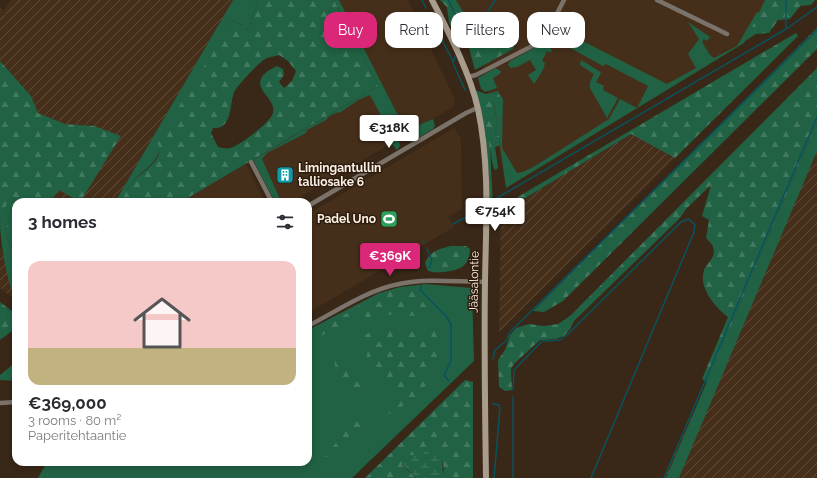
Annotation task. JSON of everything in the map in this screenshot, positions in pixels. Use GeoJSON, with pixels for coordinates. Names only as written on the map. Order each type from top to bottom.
{"type":"FeatureCollection","features":[{"type":"Feature","properties":{"kind":"main road","name":"Jääsalontie"},"geometry":{"type":"LineString","coordinates":[[432,0],[468,77],[478,108],[484,145],[487,211],[485,282],[486,478]]}},
{"type":"Feature","properties":{"kind":"street"},"geometry":{"type":"LineString","coordinates":[[468,77],[476,75],[538,42],[548,31],[564,0]]}},
{"type":"Feature","properties":{"kind":"street"},"geometry":{"type":"LineString","coordinates":[[657,0],[727,34]]}},
{"type":"Feature","properties":{"kind":"street"},"geometry":{"type":"LineString","coordinates":[[312,204],[466,113],[478,108]]}},
{"type":"Feature","properties":{"kind":"street"},"geometry":{"type":"LineString","coordinates":[[251,162],[270,198]]}},
{"type":"Feature","properties":{"kind":"street"},"geometry":{"type":"LineString","coordinates":[[312,324],[376,291],[398,284],[426,281],[485,282]]}},
{"type":"Feature","properties":{"kind":"street"},"geometry":{"type":"LineString","coordinates":[[0,403],[12,402]]}},
{"type":"Feature","properties":{"kind":"shaded area"},"geometry":{"type":"Polygon","coordinates":[[[11,0],[233,0],[117,198],[81,198],[94,126],[65,124],[38,113],[31,96],[0,61],[0,8],[3,11],[11,0]]]}},
{"type":"Feature","properties":{"kind":"shaded area"},"geometry":{"type":"Polygon","coordinates":[[[339,0],[408,0],[414,12],[385,12],[385,48],[431,48],[455,100],[453,107],[412,131],[405,130],[363,48],[377,48],[377,12],[345,12],[339,0]]]}},
{"type":"Feature","properties":{"kind":"shaded area"},"geometry":{"type":"Polygon","coordinates":[[[456,0],[765,0],[744,43],[506,188],[483,66],[513,48],[519,48],[519,12],[463,12],[456,0]]]}},
{"type":"Feature","properties":{"kind":"shaded area"},"geometry":{"type":"Polygon","coordinates":[[[372,90],[395,135],[393,142],[299,198],[276,198],[256,158],[372,90]]]}},
{"type":"Feature","properties":{"kind":"shaded area"},"geometry":{"type":"Polygon","coordinates":[[[454,128],[461,138],[462,209],[448,217],[454,227],[312,311],[312,212],[454,128]]]}},
{"type":"Feature","properties":{"kind":"shaded area"},"geometry":{"type":"Polygon","coordinates":[[[631,134],[675,158],[499,332],[501,213],[631,134]]]}},
{"type":"Feature","properties":{"kind":"shaded area"},"geometry":{"type":"Polygon","coordinates":[[[817,139],[817,478],[664,478],[707,382],[817,139]]]}},
{"type":"Feature","properties":{"kind":"shaded area"},"geometry":{"type":"Polygon","coordinates":[[[246,164],[263,198],[188,198],[246,164]]]}},
{"type":"Feature","properties":{"kind":"shaded area"},"geometry":{"type":"Polygon","coordinates":[[[59,190],[73,198],[53,198],[59,190]]]}},
{"type":"Feature","properties":{"kind":"shaded area"},"geometry":{"type":"Polygon","coordinates":[[[0,248],[4,255],[12,285],[12,297],[0,288],[0,248]]]}},
{"type":"Feature","properties":{"kind":"green space"},"geometry":{"type":"Polygon","coordinates":[[[233,0],[258,0],[249,28],[232,21],[160,147],[156,159],[136,178],[123,198],[117,198],[233,0]]]}},
{"type":"Feature","properties":{"kind":"green space"},"geometry":{"type":"Polygon","coordinates":[[[258,0],[334,0],[340,12],[324,12],[324,48],[359,48],[378,86],[188,198],[123,198],[132,183],[156,160],[159,155],[157,142],[232,21],[249,28],[258,0]],[[279,55],[267,58],[255,67],[236,89],[230,113],[225,124],[220,127],[213,128],[211,133],[218,147],[230,148],[240,143],[254,133],[271,117],[273,113],[272,105],[262,90],[260,83],[260,80],[266,72],[277,66],[283,69],[284,75],[279,82],[284,88],[292,81],[296,71],[288,61],[279,55]]]}},
{"type":"Feature","properties":{"kind":"green space"},"geometry":{"type":"Polygon","coordinates":[[[334,0],[339,0],[345,12],[340,12],[334,0]]]}},
{"type":"Feature","properties":{"kind":"green space"},"geometry":{"type":"Polygon","coordinates":[[[440,0],[456,0],[463,12],[451,12],[451,27],[449,23],[447,7],[440,0]]]}},
{"type":"Feature","properties":{"kind":"green space"},"geometry":{"type":"Polygon","coordinates":[[[765,0],[815,0],[811,5],[800,6],[790,19],[778,20],[769,33],[756,34],[745,41],[765,0]]]}},
{"type":"Feature","properties":{"kind":"green space"},"geometry":{"type":"Polygon","coordinates":[[[757,12],[759,13],[744,43],[506,188],[499,136],[496,136],[495,131],[498,128],[494,104],[499,102],[499,94],[493,93],[490,146],[493,206],[489,209],[487,148],[483,119],[475,90],[486,94],[498,91],[503,99],[502,148],[517,173],[523,172],[609,119],[620,99],[637,108],[648,86],[606,64],[603,66],[570,48],[585,48],[585,42],[667,84],[696,68],[688,54],[699,39],[688,22],[710,37],[707,41],[704,39],[702,42],[710,55],[714,58],[737,46],[757,12]]]}},
{"type":"Feature","properties":{"kind":"green space"},"geometry":{"type":"Polygon","coordinates":[[[817,28],[817,49],[563,301],[544,312],[533,311],[817,28]]]}},
{"type":"Feature","properties":{"kind":"green space"},"geometry":{"type":"Polygon","coordinates":[[[796,33],[798,36],[675,158],[631,134],[522,200],[516,198],[796,33]]]}},
{"type":"Feature","properties":{"kind":"green space"},"geometry":{"type":"Polygon","coordinates":[[[359,48],[364,48],[405,129],[407,130],[433,119],[435,126],[433,129],[411,142],[404,137],[399,140],[400,146],[397,150],[390,142],[393,138],[370,95],[358,100],[341,112],[332,114],[326,120],[307,130],[306,133],[267,153],[262,159],[280,198],[273,198],[253,160],[378,86],[359,48]]]}},
{"type":"Feature","properties":{"kind":"green space"},"geometry":{"type":"Polygon","coordinates":[[[469,48],[513,48],[513,49],[475,70],[469,48]]]}},
{"type":"Feature","properties":{"kind":"green space"},"geometry":{"type":"Polygon","coordinates":[[[534,48],[550,48],[552,50],[550,53],[547,51],[542,61],[545,63],[543,70],[534,84],[528,75],[536,70],[530,60],[517,67],[511,68],[508,65],[510,61],[534,48]]]}},
{"type":"Feature","properties":{"kind":"green space"},"geometry":{"type":"Polygon","coordinates":[[[581,60],[601,73],[596,82],[604,86],[603,90],[618,98],[607,118],[590,88],[590,82],[594,74],[580,65],[581,60]]]}},
{"type":"Feature","properties":{"kind":"green space"},"geometry":{"type":"Polygon","coordinates":[[[0,61],[31,96],[38,113],[65,124],[94,126],[121,136],[82,198],[73,198],[59,190],[53,198],[9,197],[0,222],[0,61]]]}},
{"type":"Feature","properties":{"kind":"green space"},"geometry":{"type":"Polygon","coordinates":[[[495,68],[501,71],[500,74],[493,78],[497,88],[485,92],[481,89],[478,78],[495,68]]]}},
{"type":"Feature","properties":{"kind":"green space"},"geometry":{"type":"Polygon","coordinates":[[[817,68],[817,122],[707,382],[702,379],[728,317],[713,302],[703,283],[705,267],[714,254],[710,242],[706,238],[709,220],[702,216],[711,185],[686,209],[680,218],[574,321],[564,336],[556,339],[540,340],[514,364],[511,369],[512,390],[505,391],[499,387],[498,360],[505,350],[510,335],[516,328],[529,324],[544,326],[558,324],[570,316],[817,68]]]}},
{"type":"Feature","properties":{"kind":"green space"},"geometry":{"type":"Polygon","coordinates":[[[493,93],[499,94],[501,102],[494,105],[498,128],[495,131],[496,136],[499,136],[500,145],[495,147],[498,167],[496,170],[494,169],[492,161],[482,102],[493,93]]]}},
{"type":"Feature","properties":{"kind":"green space"},"geometry":{"type":"Polygon","coordinates":[[[817,122],[817,151],[679,478],[666,478],[817,122]]]}},
{"type":"Feature","properties":{"kind":"green space"},"geometry":{"type":"Polygon","coordinates":[[[9,196],[13,198],[12,209],[5,232],[12,248],[12,290],[7,273],[0,230],[2,213],[9,196]]]}},
{"type":"Feature","properties":{"kind":"green space"},"geometry":{"type":"Polygon","coordinates":[[[12,209],[12,248],[5,232],[12,209]]]}},
{"type":"Feature","properties":{"kind":"green space"},"geometry":{"type":"Polygon","coordinates":[[[451,246],[466,246],[470,249],[466,264],[459,269],[450,271],[428,271],[425,263],[429,256],[432,253],[451,246]]]}},
{"type":"Feature","properties":{"kind":"green space"},"geometry":{"type":"Polygon","coordinates":[[[426,284],[472,288],[474,361],[352,478],[38,478],[45,466],[312,466],[312,328],[379,293],[400,287],[426,284]]]}},
{"type":"Feature","properties":{"kind":"green space"},"geometry":{"type":"Polygon","coordinates":[[[408,287],[431,311],[428,314],[401,317],[396,314],[369,317],[317,337],[316,331],[380,294],[408,287]]]}},
{"type":"Feature","properties":{"kind":"green space"},"geometry":{"type":"Polygon","coordinates":[[[0,302],[12,311],[12,331],[0,340],[0,302]]]}},
{"type":"Feature","properties":{"kind":"green space"},"geometry":{"type":"Polygon","coordinates":[[[438,328],[439,346],[437,356],[419,377],[429,381],[421,392],[405,405],[387,415],[387,405],[401,394],[392,389],[379,369],[369,371],[358,359],[366,358],[369,346],[368,341],[359,337],[371,332],[438,328]]]}},
{"type":"Feature","properties":{"kind":"green space"},"geometry":{"type":"Polygon","coordinates":[[[335,357],[344,358],[363,375],[365,384],[362,388],[355,391],[343,381],[335,367],[335,357]]]}},
{"type":"Feature","properties":{"kind":"green space"},"geometry":{"type":"Polygon","coordinates":[[[12,365],[12,381],[0,380],[0,375],[12,365]]]}},
{"type":"Feature","properties":{"kind":"green space"},"geometry":{"type":"Polygon","coordinates":[[[465,380],[473,382],[473,478],[441,478],[444,469],[442,460],[422,455],[408,455],[402,465],[416,478],[365,478],[465,380]]]}},
{"type":"Feature","properties":{"kind":"green space"},"geometry":{"type":"Polygon","coordinates":[[[366,402],[366,415],[357,432],[337,457],[315,476],[316,468],[352,423],[366,402]]]}},
{"type":"Feature","properties":{"kind":"green space"},"geometry":{"type":"Polygon","coordinates":[[[430,447],[442,460],[443,475],[441,478],[416,478],[402,464],[407,455],[422,455],[430,447]]]}},
{"type":"Feature","properties":{"kind":"waterway"},"geometry":{"type":"LineString","coordinates":[[422,0],[426,8]]}},
{"type":"Feature","properties":{"kind":"waterway"},"geometry":{"type":"LineString","coordinates":[[448,0],[454,12]]}},
{"type":"Feature","properties":{"kind":"waterway"},"geometry":{"type":"LineString","coordinates":[[488,12],[495,0]]}},
{"type":"Feature","properties":{"kind":"waterway"},"geometry":{"type":"LineString","coordinates":[[786,0],[786,28]]}},
{"type":"Feature","properties":{"kind":"waterway"},"geometry":{"type":"LineString","coordinates":[[492,201],[786,29],[817,7]]}},
{"type":"Feature","properties":{"kind":"waterway"},"geometry":{"type":"LineString","coordinates":[[493,359],[495,350],[506,341],[510,332],[817,30]]}},
{"type":"Feature","properties":{"kind":"waterway"},"geometry":{"type":"LineString","coordinates":[[443,42],[453,61]]}},
{"type":"Feature","properties":{"kind":"waterway"},"geometry":{"type":"LineString","coordinates":[[455,57],[453,63],[465,90]]}},
{"type":"Feature","properties":{"kind":"waterway"},"geometry":{"type":"LineString","coordinates":[[664,478],[817,117]]}},
{"type":"Feature","properties":{"kind":"waterway"},"geometry":{"type":"LineString","coordinates":[[473,213],[481,208]]}},
{"type":"Feature","properties":{"kind":"waterway"},"geometry":{"type":"LineString","coordinates":[[453,224],[466,217]]}},
{"type":"Feature","properties":{"kind":"waterway"},"geometry":{"type":"LineString","coordinates":[[513,390],[514,370],[542,341],[560,340],[567,335],[681,222],[689,219],[695,225],[694,232],[591,478]]}},
{"type":"Feature","properties":{"kind":"waterway"},"geometry":{"type":"LineString","coordinates":[[427,249],[432,260],[429,268]]}},
{"type":"Feature","properties":{"kind":"waterway"},"geometry":{"type":"LineString","coordinates":[[421,286],[420,290],[446,316],[451,324],[451,361],[444,375],[449,381]]}},
{"type":"Feature","properties":{"kind":"waterway"},"geometry":{"type":"LineString","coordinates":[[513,397],[513,478]]}},
{"type":"Feature","properties":{"kind":"waterway"},"geometry":{"type":"LineString","coordinates":[[493,404],[499,405],[500,408],[494,478]]}},
{"type":"Feature","properties":{"kind":"place","name":"Limingantullin talliosake 6"},"geometry":{"type":"Point","coordinates":[285,175]}},
{"type":"Feature","properties":{"kind":"place","name":"Padel Uno"},"geometry":{"type":"Point","coordinates":[389,219]}}]}
